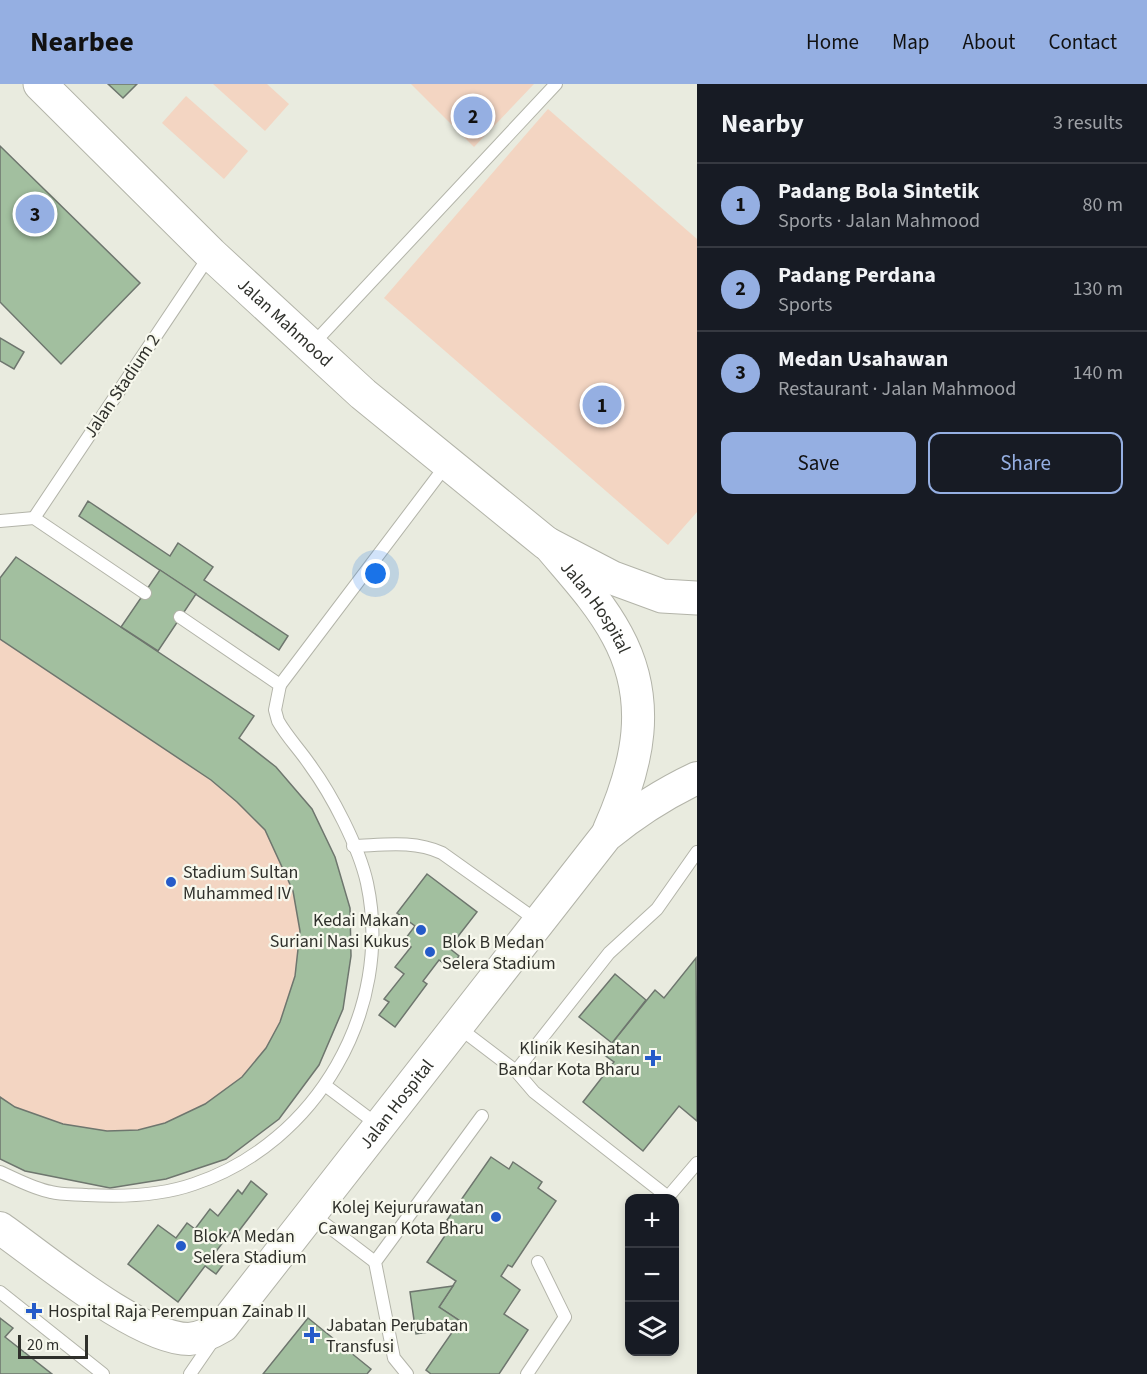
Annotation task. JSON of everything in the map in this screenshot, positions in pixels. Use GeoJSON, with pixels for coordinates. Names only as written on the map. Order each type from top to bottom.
{"type":"FeatureCollection","features":[{"type":"Feature","properties":{"kind":"main road","name":"Jalan Mahmood"},"geometry":{"type":"LineString","coordinates":[[40,85],[211,254],[363,394],[546,543]]}},
{"type":"Feature","properties":{"kind":"main road","name":"Jalan Hospital"},"geometry":{"type":"LineString","coordinates":[[546,543],[612,578],[662,596],[697,598]]}},
{"type":"Feature","properties":{"kind":"street","name":"Jalan Hospital"},"geometry":{"type":"LineString","coordinates":[[546,543],[591,597],[617,635],[633,674],[639,715],[636,754],[626,792],[606,836]]}},
{"type":"Feature","properties":{"kind":"street","name":"Jalan Hospital"},"geometry":{"type":"LineString","coordinates":[[223,1326],[606,836],[636,811],[663,794],[697,778]]}},
{"type":"Feature","properties":{"kind":"street"},"geometry":{"type":"LineString","coordinates":[[0,1228],[122,1314],[156,1332],[191,1339],[207,1335],[223,1326]]}},
{"type":"Feature","properties":{"kind":"lane"},"geometry":{"type":"LineString","coordinates":[[311,346],[556,84]]}},
{"type":"Feature","properties":{"kind":"lane","name":"Jalan Stadium 2"},"geometry":{"type":"LineString","coordinates":[[34,518],[211,254]]}},
{"type":"Feature","properties":{"kind":"lane"},"geometry":{"type":"LineString","coordinates":[[0,1172],[50,1192],[102,1196],[151,1194],[194,1185],[238,1165],[284,1133],[326,1086],[350,1046],[369,983],[373,929],[367,881],[353,846],[328,792],[278,721],[275,710],[279,685],[447,464]]}},
{"type":"Feature","properties":{"kind":"lane"},"geometry":{"type":"LineString","coordinates":[[0,521],[34,518],[145,593]]}},
{"type":"Feature","properties":{"kind":"lane"},"geometry":{"type":"LineString","coordinates":[[180,617],[279,685]]}},
{"type":"Feature","properties":{"kind":"lane"},"geometry":{"type":"LineString","coordinates":[[353,846],[412,844],[428,847],[442,853],[540,922]]}},
{"type":"Feature","properties":{"kind":"lane"},"geometry":{"type":"LineString","coordinates":[[516,1071],[609,953],[657,909],[697,852]]}},
{"type":"Feature","properties":{"kind":"lane"},"geometry":{"type":"LineString","coordinates":[[458,1027],[516,1071],[534,1092],[668,1197],[697,1162]]}},
{"type":"Feature","properties":{"kind":"lane"},"geometry":{"type":"LineString","coordinates":[[326,1086],[380,1127]]}},
{"type":"Feature","properties":{"kind":"lane"},"geometry":{"type":"LineString","coordinates":[[375,1262],[482,1116]]}},
{"type":"Feature","properties":{"kind":"lane"},"geometry":{"type":"LineString","coordinates":[[312,1214],[375,1262],[394,1358],[407,1374]]}},
{"type":"Feature","properties":{"kind":"lane"},"geometry":{"type":"LineString","coordinates":[[527,1374],[565,1317],[538,1262]]}},
{"type":"Feature","properties":{"kind":"lane"},"geometry":{"type":"LineString","coordinates":[[0,1292],[103,1374]]}},
{"type":"Feature","properties":{"kind":"lane","name":"Jalan Hospital"},"geometry":{"type":"LineString","coordinates":[[190,1374],[223,1326]]}},
{"type":"Feature","properties":{"kind":"shaded area"},"geometry":{"type":"Polygon","coordinates":[[[213,84],[267,84],[289,104],[265,131],[213,84]]]}},
{"type":"Feature","properties":{"kind":"shaded area"},"geometry":{"type":"Polygon","coordinates":[[[411,84],[534,84],[474,147],[411,84]]]}},
{"type":"Feature","properties":{"kind":"shaded area"},"geometry":{"type":"Polygon","coordinates":[[[186,96],[248,151],[224,179],[162,123],[186,96]]]}},
{"type":"Feature","properties":{"kind":"shaded area"},"geometry":{"type":"Polygon","coordinates":[[[548,109],[697,239],[697,512],[668,545],[384,298],[548,109]]]}},
{"type":"Feature","properties":{"kind":"shaded area","name":"Stadium Sultan Muhammed IV"},"geometry":{"type":"Polygon","coordinates":[[[16,557],[254,716],[239,738],[276,767],[312,809],[335,857],[350,908],[351,956],[343,1009],[319,1065],[110,1188],[25,1171],[0,1159],[0,578],[16,557]]]}},
{"type":"Feature","properties":{"kind":"building"},"geometry":{"type":"Polygon","coordinates":[[[108,84],[137,84],[123,98],[108,84]]]}},
{"type":"Feature","properties":{"kind":"building"},"geometry":{"type":"Polygon","coordinates":[[[0,146],[140,283],[61,364],[0,302],[0,146]]]}},
{"type":"Feature","properties":{"kind":"building"},"geometry":{"type":"Polygon","coordinates":[[[0,338],[24,352],[14,369],[0,361],[0,338]]]}},
{"type":"Feature","properties":{"kind":"building"},"geometry":{"type":"Polygon","coordinates":[[[88,501],[170,556],[178,543],[213,567],[204,580],[288,636],[279,650],[79,516],[88,501]]]}},
{"type":"Feature","properties":{"kind":"building"},"geometry":{"type":"Polygon","coordinates":[[[16,557],[254,716],[239,738],[276,767],[312,809],[335,857],[350,908],[351,956],[343,1009],[319,1065],[279,1119],[226,1159],[166,1179],[110,1188],[25,1171],[0,1159],[0,1097],[15,1107],[63,1124],[107,1131],[138,1130],[165,1123],[205,1104],[242,1077],[266,1048],[280,1022],[295,976],[300,931],[293,891],[265,830],[237,802],[211,780],[0,639],[0,578],[16,557]]]}},
{"type":"Feature","properties":{"kind":"building"},"geometry":{"type":"Polygon","coordinates":[[[160,570],[196,594],[158,651],[121,627],[160,570]]]}},
{"type":"Feature","properties":{"kind":"building","name":"Blok B Medan Selera Stadium"},"geometry":{"type":"Polygon","coordinates":[[[427,874],[477,912],[449,948],[459,956],[450,968],[439,960],[423,981],[427,984],[395,1027],[379,1015],[389,1002],[384,999],[404,974],[395,967],[411,947],[403,942],[415,926],[397,913],[427,874]]]}},
{"type":"Feature","properties":{"kind":"building","name":"Klinik Kesihatan Bandar Kota Bharu"},"geometry":{"type":"Polygon","coordinates":[[[696,958],[697,1121],[679,1106],[643,1151],[583,1102],[614,1062],[603,1054],[655,990],[664,998],[696,958]]]}},
{"type":"Feature","properties":{"kind":"building"},"geometry":{"type":"Polygon","coordinates":[[[615,974],[646,1000],[612,1043],[579,1017],[615,974]]]}},
{"type":"Feature","properties":{"kind":"building"},"geometry":{"type":"Polygon","coordinates":[[[491,1157],[509,1169],[513,1162],[542,1182],[538,1188],[556,1201],[512,1267],[508,1265],[501,1276],[520,1290],[504,1314],[528,1330],[499,1374],[431,1374],[426,1370],[460,1321],[439,1307],[456,1281],[427,1262],[453,1224],[447,1220],[491,1157]]]}},
{"type":"Feature","properties":{"kind":"building","name":"Blok A Medan Selera Stadium"},"geometry":{"type":"Polygon","coordinates":[[[251,1181],[267,1194],[235,1236],[230,1233],[214,1254],[225,1262],[216,1274],[205,1266],[178,1302],[128,1264],[158,1225],[176,1238],[187,1223],[195,1229],[210,1209],[218,1216],[238,1190],[242,1194],[251,1181]]]}},
{"type":"Feature","properties":{"kind":"building"},"geometry":{"type":"Polygon","coordinates":[[[453,1286],[439,1307],[460,1321],[455,1328],[416,1334],[410,1292],[453,1286]]]}},
{"type":"Feature","properties":{"kind":"building"},"geometry":{"type":"Polygon","coordinates":[[[0,1318],[13,1328],[5,1337],[52,1374],[0,1374],[0,1318]]]}},
{"type":"Feature","properties":{"kind":"building","name":"Jabatan Perubatan Transfusi"},"geometry":{"type":"Polygon","coordinates":[[[308,1318],[371,1369],[367,1374],[263,1374],[308,1318]]]}},
{"type":"Feature","properties":{"kind":"place","name":"Padang Perdana"},"geometry":{"type":"Point","coordinates":[473,116]}},
{"type":"Feature","properties":{"kind":"place","name":"Medan Usahawan"},"geometry":{"type":"Point","coordinates":[35,214]}},
{"type":"Feature","properties":{"kind":"place","name":"Padang Bola Sintetik"},"geometry":{"type":"Point","coordinates":[602,405]}},
{"type":"Feature","properties":{"kind":"place","name":"Stadium Sultan Muhammed IV"},"geometry":{"type":"Point","coordinates":[171,882]}},
{"type":"Feature","properties":{"kind":"place","name":"Kedai Makan Suriani Nasi Kukus"},"geometry":{"type":"Point","coordinates":[421,930]}},
{"type":"Feature","properties":{"kind":"place","name":"Blok B Medan Selera Stadium"},"geometry":{"type":"Point","coordinates":[430,952]}},
{"type":"Feature","properties":{"kind":"place","name":"Klinik Kesihatan Bandar Kota Bharu"},"geometry":{"type":"Point","coordinates":[653,1058]}},
{"type":"Feature","properties":{"kind":"place","name":"Kolej Kejururawatan Cawangan Kota Bharu"},"geometry":{"type":"Point","coordinates":[496,1217]}},
{"type":"Feature","properties":{"kind":"place","name":"Blok A Medan Selera Stadium"},"geometry":{"type":"Point","coordinates":[181,1246]}},
{"type":"Feature","properties":{"kind":"place","name":"Hospital Raja Perempuan Zainab II"},"geometry":{"type":"Point","coordinates":[34,1311]}},
{"type":"Feature","properties":{"kind":"place","name":"Jabatan Perubatan Transfusi"},"geometry":{"type":"Point","coordinates":[312,1335]}}]}
